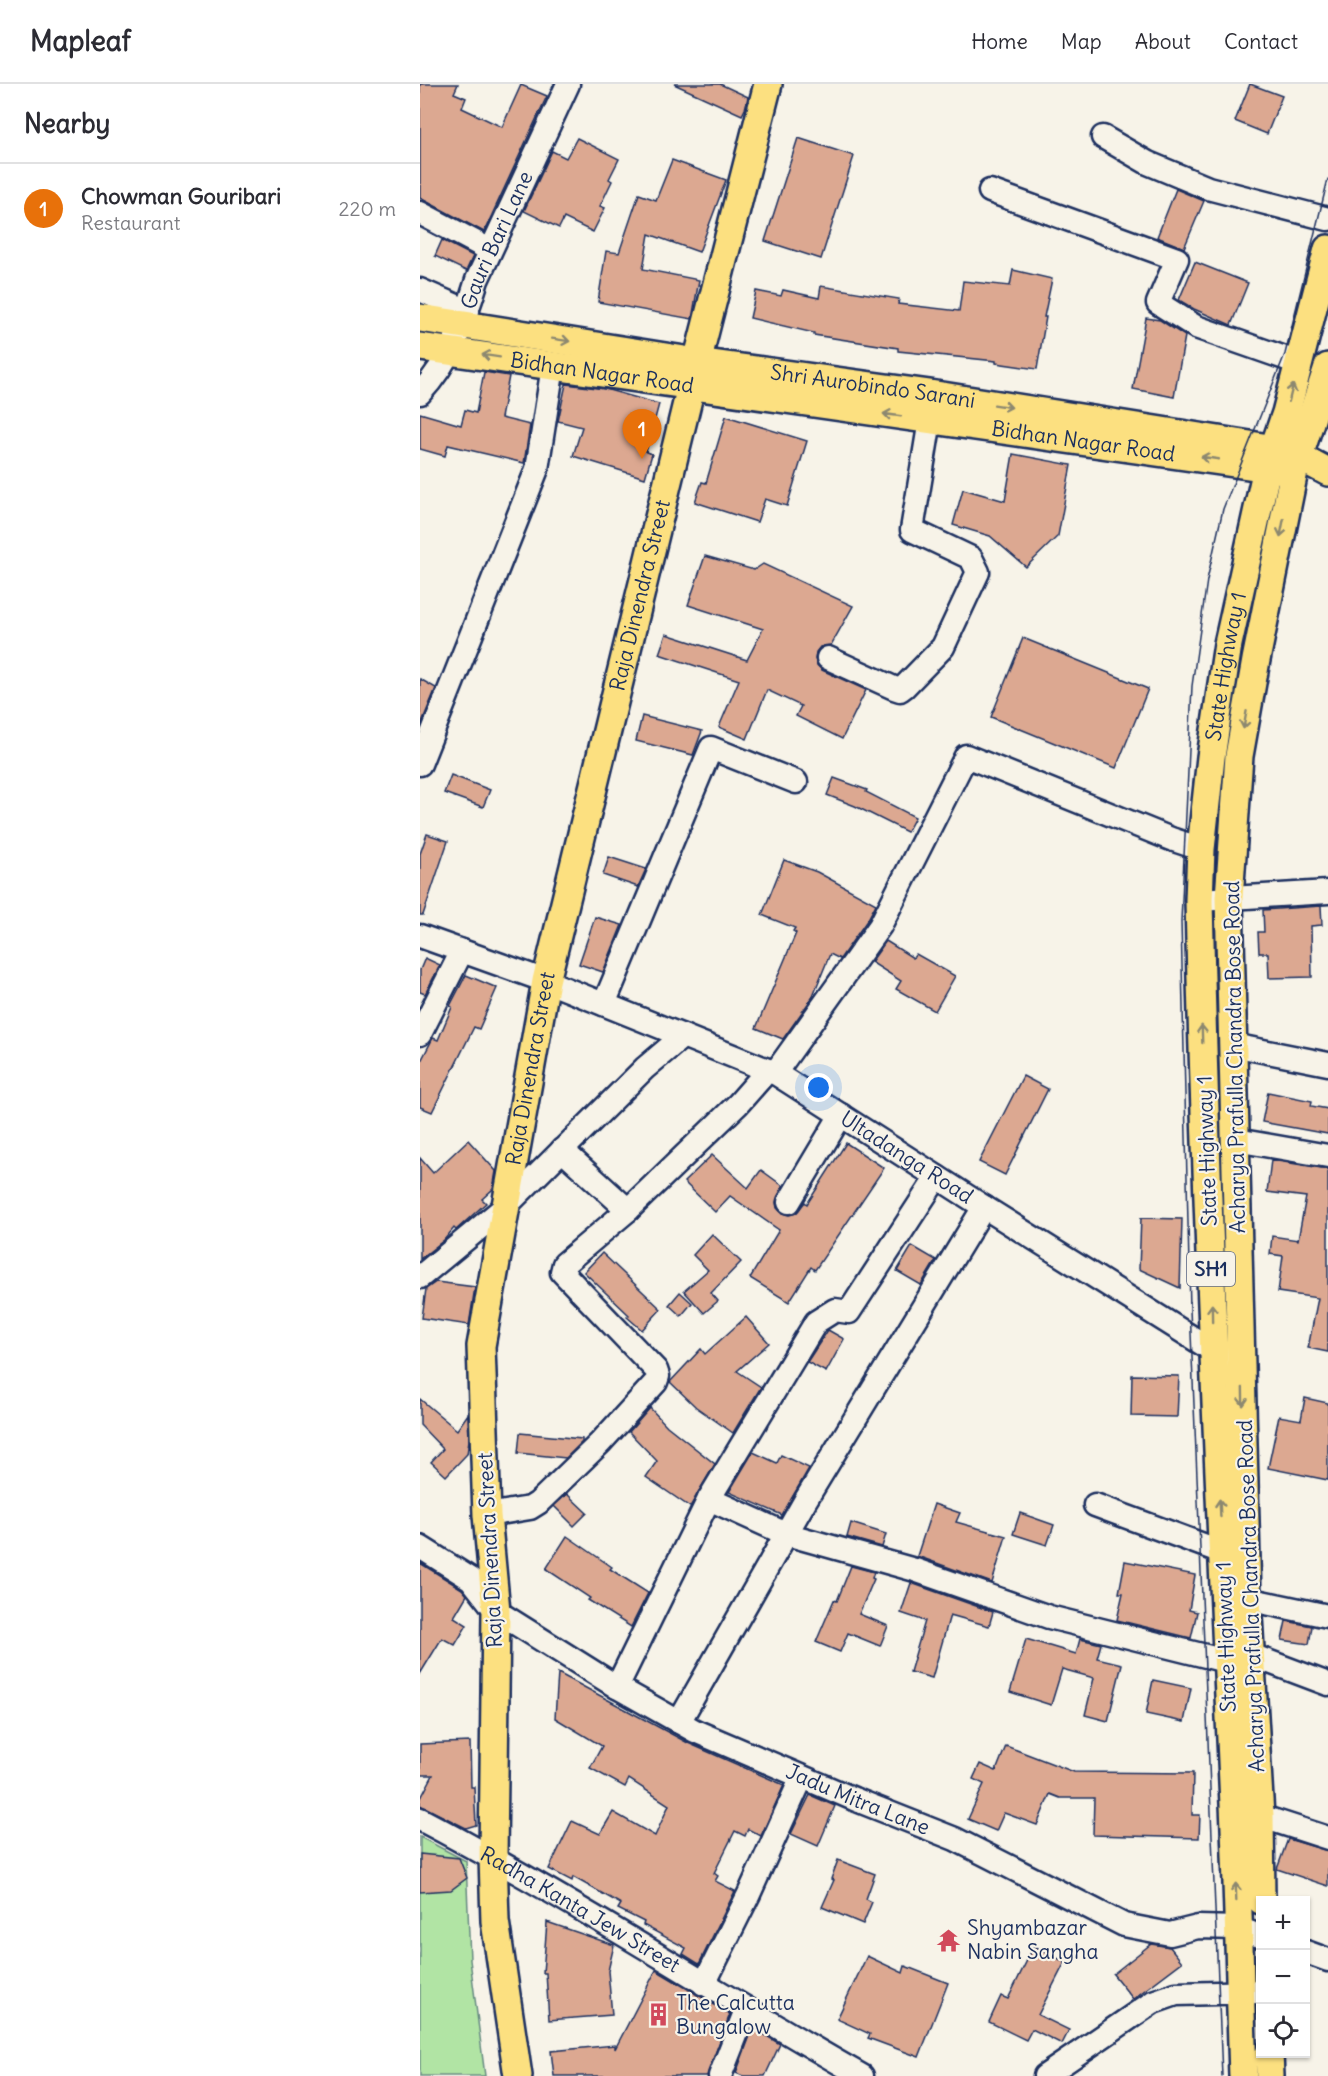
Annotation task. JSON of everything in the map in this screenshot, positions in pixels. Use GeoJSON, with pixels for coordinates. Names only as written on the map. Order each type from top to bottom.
{"type":"FeatureCollection","features":[{"type":"Feature","properties":{"kind":"main road","name":"Raja Dinendra Street"},"geometry":{"type":"LineString","coordinates":[[518,2076],[495,1921],[493,1857],[496,1611],[487,1515],[481,1346],[546,981],[694,374],[768,84]]}},
{"type":"Feature","properties":{"kind":"main road","name":"Acharya Prafulla Chandra Bose Road"},"geometry":{"type":"LineString","coordinates":[[1261,1896],[1260,1816],[1239,1658],[1247,1599],[1229,898],[1239,756],[1283,461],[1299,363],[1328,249]]}},
{"type":"Feature","properties":{"kind":"main road","name":"Shri Aurobindo Sarani"},"geometry":{"type":"LineString","coordinates":[[420,318],[465,317],[694,374],[930,394],[1283,461]]}},
{"type":"Feature","properties":{"kind":"main road","name":"Bidhan Nagar Road"},"geometry":{"type":"LineString","coordinates":[[420,347],[553,366],[694,374],[930,420],[1160,451],[1283,461],[1325,471]]}},
{"type":"Feature","properties":{"kind":"main road","name":"Acharya Prafulla Chandra Bose Road"},"geometry":{"type":"LineString","coordinates":[[1283,461],[1328,368]]}},
{"type":"Feature","properties":{"kind":"main road","name":"State Highway 1"},"geometry":{"type":"LineString","coordinates":[[1243,2076],[1250,1992],[1249,1932],[1234,1808],[1239,1658],[1222,1552],[1212,1350],[1211,1241],[1199,900],[1201,849],[1211,757],[1228,644],[1283,461]]}},
{"type":"Feature","properties":{"kind":"main road"},"geometry":{"type":"LineString","coordinates":[[1269,2058],[1270,2076]]}},
{"type":"Feature","properties":{"kind":"street","name":"Gauri Bari Lane"},"geometry":{"type":"LineString","coordinates":[[424,385],[450,350],[490,250],[568,84]]}},
{"type":"Feature","properties":{"kind":"street"},"geometry":{"type":"LineString","coordinates":[[1102,137],[1148,163],[1208,188],[1328,219]]}},
{"type":"Feature","properties":{"kind":"street"},"geometry":{"type":"LineString","coordinates":[[990,191],[1177,259],[1158,303],[1196,327],[1299,363]]}},
{"type":"Feature","properties":{"kind":"street"},"geometry":{"type":"LineString","coordinates":[[420,213],[490,250]]}},
{"type":"Feature","properties":{"kind":"street"},"geometry":{"type":"LineString","coordinates":[[420,290],[465,317]]}},
{"type":"Feature","properties":{"kind":"street"},"geometry":{"type":"LineString","coordinates":[[420,764],[537,469],[553,366]]}},
{"type":"Feature","properties":{"kind":"street"},"geometry":{"type":"LineString","coordinates":[[828,657],[900,690],[943,646],[978,572],[971,558],[912,530],[930,420]]}},
{"type":"Feature","properties":{"kind":"street"},"geometry":{"type":"LineString","coordinates":[[604,1004],[711,748],[796,782]]}},
{"type":"Feature","properties":{"kind":"street"},"geometry":{"type":"LineString","coordinates":[[487,1515],[530,1508],[538,1503],[600,1443],[656,1382],[658,1376],[656,1370],[562,1272],[564,1264],[628,1210],[772,1071],[880,926],[966,756],[1171,840],[1201,849]]}},
{"type":"Feature","properties":{"kind":"street"},"geometry":{"type":"LineString","coordinates":[[1199,900],[1328,892]]}},
{"type":"Feature","properties":{"kind":"street","name":"Ultadanga Road"},"geometry":{"type":"LineString","coordinates":[[420,936],[546,981],[772,1071],[1212,1350],[1242,1364]]}},
{"type":"Feature","properties":{"kind":"street"},"geometry":{"type":"LineString","coordinates":[[420,1034],[462,951]]}},
{"type":"Feature","properties":{"kind":"street"},"geometry":{"type":"LineString","coordinates":[[420,1277],[506,1206],[645,1068],[683,1036]]}},
{"type":"Feature","properties":{"kind":"street"},"geometry":{"type":"LineString","coordinates":[[1233,1045],[1328,1064]]}},
{"type":"Feature","properties":{"kind":"street"},"geometry":{"type":"LineString","coordinates":[[789,1202],[841,1115]]}},
{"type":"Feature","properties":{"kind":"street"},"geometry":{"type":"LineString","coordinates":[[1236,1140],[1328,1156]]}},
{"type":"Feature","properties":{"kind":"street"},"geometry":{"type":"LineString","coordinates":[[562,1150],[628,1210]]}},
{"type":"Feature","properties":{"kind":"street"},"geometry":{"type":"LineString","coordinates":[[617,1687],[709,1499],[816,1322],[835,1310],[849,1312],[937,1177]]}},
{"type":"Feature","properties":{"kind":"street"},"geometry":{"type":"LineString","coordinates":[[679,1722],[786,1534],[984,1207]]}},
{"type":"Feature","properties":{"kind":"street"},"geometry":{"type":"LineString","coordinates":[[709,1499],[786,1534],[915,1570],[1048,1617],[1239,1658],[1328,1684]]}},
{"type":"Feature","properties":{"kind":"street"},"geometry":{"type":"LineString","coordinates":[[1095,1505],[1222,1552]]}},
{"type":"Feature","properties":{"kind":"street","name":"Jadu Mitra Lane"},"geometry":{"type":"LineString","coordinates":[[420,1547],[471,1579],[496,1611],[617,1687],[695,1731],[955,1839],[1124,1925],[1170,1934],[1198,1927],[1249,1932]]}},
{"type":"Feature","properties":{"kind":"street"},"geometry":{"type":"LineString","coordinates":[[1247,1599],[1328,1616]]}},
{"type":"Feature","properties":{"kind":"street"},"geometry":{"type":"LineString","coordinates":[[704,1984],[749,1894],[802,1777]]}},
{"type":"Feature","properties":{"kind":"street"},"geometry":{"type":"LineString","coordinates":[[1260,1816],[1328,1838]]}},
{"type":"Feature","properties":{"kind":"street","name":"Radha Kanta Jew Street"},"geometry":{"type":"LineString","coordinates":[[420,1819],[493,1857],[746,2010],[862,2076]]}},
{"type":"Feature","properties":{"kind":"street"},"geometry":{"type":"LineString","coordinates":[[1310,1954],[1328,1960]]}},
{"type":"Feature","properties":{"kind":"street"},"geometry":{"type":"LineString","coordinates":[[1045,2076],[1153,2002],[1176,1994],[1250,1992]]}},
{"type":"Feature","properties":{"kind":"street"},"geometry":{"type":"LineString","coordinates":[[720,2076],[746,2010]]}},
{"type":"Feature","properties":{"kind":"green space"},"geometry":{"type":"Polygon","coordinates":[[[420,1837],[466,1861],[470,1960],[485,2076],[420,2076],[420,1837]]]}},
{"type":"Feature","properties":{"kind":"building"},"geometry":{"type":"Polygon","coordinates":[[[420,84],[458,84],[454,93],[466,98],[462,108],[502,127],[521,85],[547,96],[484,232],[420,198],[420,84]]]}},
{"type":"Feature","properties":{"kind":"building"},"geometry":{"type":"Polygon","coordinates":[[[674,84],[720,84],[748,97],[745,109],[742,115],[674,84]]]}},
{"type":"Feature","properties":{"kind":"building"},"geometry":{"type":"Polygon","coordinates":[[[1250,84],[1282,96],[1267,134],[1235,121],[1250,84]]]}},
{"type":"Feature","properties":{"kind":"building"},"geometry":{"type":"Polygon","coordinates":[[[577,138],[619,159],[600,206],[605,208],[593,232],[564,218],[559,228],[524,211],[552,151],[566,158],[577,138]]]}},
{"type":"Feature","properties":{"kind":"building"},"geometry":{"type":"Polygon","coordinates":[[[798,138],[854,156],[821,259],[765,241],[798,138]]]}},
{"type":"Feature","properties":{"kind":"building"},"geometry":{"type":"Polygon","coordinates":[[[672,160],[726,180],[699,252],[649,234],[643,269],[699,280],[692,319],[598,302],[606,251],[619,253],[639,194],[656,200],[672,160]]]}},
{"type":"Feature","properties":{"kind":"building"},"geometry":{"type":"Polygon","coordinates":[[[1176,189],[1204,201],[1184,248],[1157,237],[1176,189]]]}},
{"type":"Feature","properties":{"kind":"building"},"geometry":{"type":"Polygon","coordinates":[[[442,240],[473,256],[466,271],[435,256],[442,240]]]}},
{"type":"Feature","properties":{"kind":"building"},"geometry":{"type":"Polygon","coordinates":[[[1195,262],[1248,283],[1231,325],[1179,300],[1195,262]]]}},
{"type":"Feature","properties":{"kind":"building"},"geometry":{"type":"Polygon","coordinates":[[[1013,270],[1052,279],[1037,369],[996,363],[996,361],[898,351],[898,348],[814,335],[814,333],[750,318],[756,291],[781,296],[783,290],[819,298],[821,286],[899,299],[898,304],[959,311],[963,281],[1010,286],[1013,270]]]}},
{"type":"Feature","properties":{"kind":"building"},"geometry":{"type":"Polygon","coordinates":[[[1146,318],[1160,320],[1185,336],[1174,397],[1133,389],[1146,318]]]}},
{"type":"Feature","properties":{"kind":"building"},"geometry":{"type":"Polygon","coordinates":[[[484,372],[509,376],[501,418],[530,425],[524,463],[448,445],[445,456],[420,449],[420,413],[461,425],[465,410],[476,413],[484,372]]]}},
{"type":"Feature","properties":{"kind":"building"},"geometry":{"type":"Polygon","coordinates":[[[566,384],[605,389],[659,404],[646,452],[652,454],[645,478],[573,456],[582,427],[558,421],[566,384]]]}},
{"type":"Feature","properties":{"kind":"building"},"geometry":{"type":"Polygon","coordinates":[[[726,416],[807,441],[787,506],[765,499],[757,522],[695,502],[702,482],[706,483],[726,416]]]}},
{"type":"Feature","properties":{"kind":"building"},"geometry":{"type":"Polygon","coordinates":[[[1013,454],[1071,465],[1058,536],[1026,567],[990,536],[953,525],[963,489],[1005,501],[1013,454]]]}},
{"type":"Feature","properties":{"kind":"building"},"geometry":{"type":"Polygon","coordinates":[[[705,556],[754,570],[763,564],[853,606],[831,645],[820,647],[815,659],[822,670],[866,690],[842,739],[796,716],[801,706],[767,690],[747,739],[719,727],[739,680],[659,654],[666,634],[747,660],[763,629],[688,605],[705,556]]]}},
{"type":"Feature","properties":{"kind":"building"},"geometry":{"type":"Polygon","coordinates":[[[1023,638],[1148,689],[1116,768],[991,717],[1023,638]]]}},
{"type":"Feature","properties":{"kind":"building"},"geometry":{"type":"Polygon","coordinates":[[[420,679],[436,688],[420,727],[420,679]]]}},
{"type":"Feature","properties":{"kind":"building"},"geometry":{"type":"Polygon","coordinates":[[[642,716],[702,731],[693,755],[636,741],[642,716]]]}},
{"type":"Feature","properties":{"kind":"building"},"geometry":{"type":"Polygon","coordinates":[[[451,775],[490,790],[483,807],[444,793],[451,775]]]}},
{"type":"Feature","properties":{"kind":"building"},"geometry":{"type":"Polygon","coordinates":[[[834,778],[867,790],[866,792],[915,817],[907,832],[827,795],[834,778]]]}},
{"type":"Feature","properties":{"kind":"building"},"geometry":{"type":"Polygon","coordinates":[[[427,834],[448,841],[423,915],[420,915],[420,854],[427,834]]]}},
{"type":"Feature","properties":{"kind":"building"},"geometry":{"type":"Polygon","coordinates":[[[609,857],[646,869],[638,887],[603,875],[609,857]]]}},
{"type":"Feature","properties":{"kind":"building"},"geometry":{"type":"Polygon","coordinates":[[[784,860],[817,872],[876,904],[840,959],[830,954],[812,998],[783,1039],[756,1028],[796,933],[793,931],[795,928],[762,915],[784,860]]]}},
{"type":"Feature","properties":{"kind":"building"},"geometry":{"type":"Polygon","coordinates":[[[1321,906],[1322,925],[1311,926],[1312,977],[1269,978],[1268,953],[1259,953],[1258,932],[1264,932],[1263,910],[1321,906]]]}},
{"type":"Feature","properties":{"kind":"building"},"geometry":{"type":"Polygon","coordinates":[[[595,917],[622,925],[603,972],[579,964],[595,917]]]}},
{"type":"Feature","properties":{"kind":"building"},"geometry":{"type":"Polygon","coordinates":[[[886,941],[913,958],[916,954],[955,976],[935,1011],[896,989],[901,981],[871,962],[886,941]]]}},
{"type":"Feature","properties":{"kind":"building"},"geometry":{"type":"Polygon","coordinates":[[[425,958],[440,965],[425,994],[420,992],[420,970],[425,958]]]}},
{"type":"Feature","properties":{"kind":"building"},"geometry":{"type":"Polygon","coordinates":[[[466,975],[497,988],[479,1029],[474,1027],[432,1112],[420,1107],[420,1063],[433,1038],[438,1040],[452,1007],[450,1006],[466,975]]]}},
{"type":"Feature","properties":{"kind":"building"},"geometry":{"type":"Polygon","coordinates":[[[1023,1076],[1048,1089],[1005,1175],[979,1162],[1023,1076]]]}},
{"type":"Feature","properties":{"kind":"building"},"geometry":{"type":"Polygon","coordinates":[[[1268,1092],[1312,1101],[1311,1106],[1328,1109],[1328,1134],[1262,1122],[1268,1092]]]}},
{"type":"Feature","properties":{"kind":"building"},"geometry":{"type":"Polygon","coordinates":[[[468,1140],[496,1171],[493,1189],[482,1199],[486,1203],[420,1259],[420,1158],[433,1173],[468,1140]]]}},
{"type":"Feature","properties":{"kind":"building"},"geometry":{"type":"Polygon","coordinates":[[[846,1143],[884,1168],[815,1270],[811,1267],[789,1302],[750,1278],[779,1230],[730,1196],[715,1212],[684,1182],[712,1155],[748,1188],[761,1170],[783,1186],[776,1202],[777,1208],[789,1215],[796,1213],[805,1202],[807,1204],[846,1143]]]}},
{"type":"Feature","properties":{"kind":"building"},"geometry":{"type":"Polygon","coordinates":[[[1271,1160],[1328,1169],[1328,1352],[1308,1348],[1318,1298],[1278,1292],[1283,1256],[1270,1254],[1272,1236],[1298,1240],[1306,1197],[1267,1192],[1271,1160]]]}},
{"type":"Feature","properties":{"kind":"building"},"geometry":{"type":"Polygon","coordinates":[[[1141,1218],[1182,1219],[1180,1288],[1139,1269],[1141,1218]]]}},
{"type":"Feature","properties":{"kind":"building"},"geometry":{"type":"Polygon","coordinates":[[[712,1234],[741,1262],[711,1293],[718,1301],[704,1313],[684,1291],[708,1270],[693,1255],[712,1234]]]}},
{"type":"Feature","properties":{"kind":"building"},"geometry":{"type":"Polygon","coordinates":[[[912,1246],[936,1260],[921,1285],[897,1271],[912,1246]]]}},
{"type":"Feature","properties":{"kind":"building"},"geometry":{"type":"Polygon","coordinates":[[[602,1253],[661,1309],[642,1330],[584,1272],[602,1253]]]}},
{"type":"Feature","properties":{"kind":"building"},"geometry":{"type":"Polygon","coordinates":[[[436,1282],[475,1287],[469,1325],[422,1318],[426,1289],[436,1282]]]}},
{"type":"Feature","properties":{"kind":"building"},"geometry":{"type":"Polygon","coordinates":[[[680,1292],[692,1303],[681,1316],[669,1305],[680,1292]]]}},
{"type":"Feature","properties":{"kind":"building"},"geometry":{"type":"Polygon","coordinates":[[[746,1317],[769,1343],[737,1371],[761,1387],[733,1433],[696,1407],[670,1382],[701,1349],[705,1354],[746,1317]]]}},
{"type":"Feature","properties":{"kind":"building"},"geometry":{"type":"Polygon","coordinates":[[[828,1330],[844,1339],[826,1372],[807,1362],[828,1330]]]}},
{"type":"Feature","properties":{"kind":"building"},"geometry":{"type":"Polygon","coordinates":[[[1132,1375],[1179,1376],[1177,1417],[1131,1416],[1132,1375]]]}},
{"type":"Feature","properties":{"kind":"building"},"geometry":{"type":"Polygon","coordinates":[[[1305,1398],[1328,1403],[1328,1480],[1268,1468],[1279,1416],[1301,1420],[1305,1398]]]}},
{"type":"Feature","properties":{"kind":"building"},"geometry":{"type":"Polygon","coordinates":[[[420,1399],[457,1430],[468,1414],[467,1454],[446,1476],[431,1462],[443,1449],[420,1425],[420,1399]]]}},
{"type":"Feature","properties":{"kind":"building"},"geometry":{"type":"Polygon","coordinates":[[[650,1408],[667,1426],[715,1464],[690,1507],[646,1477],[657,1461],[629,1432],[650,1408]]]}},
{"type":"Feature","properties":{"kind":"building"},"geometry":{"type":"Polygon","coordinates":[[[520,1433],[582,1439],[582,1442],[566,1458],[518,1453],[520,1433]]]}},
{"type":"Feature","properties":{"kind":"building"},"geometry":{"type":"Polygon","coordinates":[[[753,1452],[777,1463],[781,1455],[809,1468],[782,1515],[729,1492],[753,1452]]]}},
{"type":"Feature","properties":{"kind":"building"},"geometry":{"type":"Polygon","coordinates":[[[567,1494],[587,1513],[574,1526],[554,1506],[567,1494]]]}},
{"type":"Feature","properties":{"kind":"building"},"geometry":{"type":"Polygon","coordinates":[[[934,1504],[960,1513],[956,1522],[1006,1536],[992,1583],[917,1556],[934,1504]]]}},
{"type":"Feature","properties":{"kind":"building"},"geometry":{"type":"Polygon","coordinates":[[[1020,1513],[1054,1525],[1047,1545],[1013,1534],[1020,1513]]]}},
{"type":"Feature","properties":{"kind":"building"},"geometry":{"type":"Polygon","coordinates":[[[851,1523],[886,1534],[882,1547],[847,1537],[851,1523]]]}},
{"type":"Feature","properties":{"kind":"building"},"geometry":{"type":"Polygon","coordinates":[[[567,1536],[612,1567],[610,1569],[648,1593],[631,1627],[588,1600],[590,1598],[546,1569],[567,1536]]]}},
{"type":"Feature","properties":{"kind":"building"},"geometry":{"type":"Polygon","coordinates":[[[1125,1561],[1195,1575],[1189,1610],[1197,1612],[1191,1638],[1117,1620],[1123,1593],[1119,1593],[1125,1561]]]}},
{"type":"Feature","properties":{"kind":"building"},"geometry":{"type":"Polygon","coordinates":[[[420,1563],[462,1589],[467,1595],[454,1617],[467,1625],[455,1645],[442,1638],[420,1674],[420,1563]]]}},
{"type":"Feature","properties":{"kind":"building"},"geometry":{"type":"Polygon","coordinates":[[[851,1566],[874,1572],[872,1578],[874,1579],[859,1614],[888,1626],[880,1646],[848,1633],[840,1652],[816,1642],[834,1600],[837,1601],[851,1566]]]}},
{"type":"Feature","properties":{"kind":"building"},"geometry":{"type":"Polygon","coordinates":[[[911,1583],[993,1612],[989,1626],[950,1615],[932,1678],[910,1672],[925,1621],[901,1613],[911,1583]]]}},
{"type":"Feature","properties":{"kind":"building"},"geometry":{"type":"Polygon","coordinates":[[[1286,1621],[1312,1626],[1309,1644],[1282,1640],[1286,1621]]]}},
{"type":"Feature","properties":{"kind":"building"},"geometry":{"type":"Polygon","coordinates":[[[1026,1639],[1076,1654],[1080,1639],[1101,1644],[1097,1658],[1122,1664],[1108,1721],[1085,1715],[1094,1678],[1062,1669],[1051,1705],[1010,1692],[1026,1639]]]}},
{"type":"Feature","properties":{"kind":"building"},"geometry":{"type":"Polygon","coordinates":[[[558,1673],[688,1743],[784,1785],[761,1836],[748,1829],[745,1836],[735,1831],[714,1873],[718,1876],[715,1881],[735,1891],[699,1964],[683,1954],[686,1948],[618,1909],[621,1904],[573,1877],[572,1881],[549,1869],[572,1821],[600,1834],[613,1812],[655,1836],[669,1805],[629,1779],[625,1787],[590,1768],[602,1746],[555,1718],[558,1673]]]}},
{"type":"Feature","properties":{"kind":"building"},"geometry":{"type":"Polygon","coordinates":[[[1153,1680],[1191,1688],[1184,1722],[1146,1714],[1153,1680]]]}},
{"type":"Feature","properties":{"kind":"building"},"geometry":{"type":"Polygon","coordinates":[[[470,1742],[471,1787],[474,1787],[476,1825],[466,1828],[420,1805],[420,1800],[433,1775],[420,1775],[420,1744],[470,1742]]]}},
{"type":"Feature","properties":{"kind":"building"},"geometry":{"type":"Polygon","coordinates":[[[1006,1746],[1074,1772],[1193,1773],[1192,1815],[1200,1815],[1199,1838],[1093,1835],[1094,1798],[1060,1798],[1050,1794],[1037,1825],[1004,1813],[996,1831],[968,1819],[984,1784],[973,1779],[980,1764],[996,1771],[1006,1746]]]}},
{"type":"Feature","properties":{"kind":"building"},"geometry":{"type":"Polygon","coordinates":[[[810,1795],[835,1806],[818,1846],[791,1834],[810,1795]]]}},
{"type":"Feature","properties":{"kind":"building"},"geometry":{"type":"Polygon","coordinates":[[[1288,1839],[1328,1851],[1328,1886],[1277,1869],[1288,1839]]]}},
{"type":"Feature","properties":{"kind":"building"},"geometry":{"type":"Polygon","coordinates":[[[420,1854],[459,1858],[467,1878],[451,1890],[420,1892],[420,1854]]]}},
{"type":"Feature","properties":{"kind":"building"},"geometry":{"type":"Polygon","coordinates":[[[838,1860],[875,1874],[866,1899],[872,1902],[863,1924],[822,1907],[834,1880],[831,1879],[838,1860]]]}},
{"type":"Feature","properties":{"kind":"building"},"geometry":{"type":"Polygon","coordinates":[[[547,1922],[614,1945],[608,1971],[612,2015],[549,2020],[546,1973],[543,1973],[547,1922]]]}},
{"type":"Feature","properties":{"kind":"building"},"geometry":{"type":"Polygon","coordinates":[[[1151,1944],[1170,1947],[1182,1962],[1133,1999],[1113,1974],[1151,1944]]]}},
{"type":"Feature","properties":{"kind":"building"},"geometry":{"type":"Polygon","coordinates":[[[1034,1946],[1065,1962],[1038,2015],[1069,2030],[1062,2044],[1032,2029],[1026,2040],[989,2022],[1001,1996],[1008,1999],[1034,1946]]]}},
{"type":"Feature","properties":{"kind":"building"},"geometry":{"type":"Polygon","coordinates":[[[867,1956],[903,1973],[905,1966],[948,1983],[919,2057],[868,2038],[870,2034],[837,2019],[867,1956]]]}},
{"type":"Feature","properties":{"kind":"building"},"geometry":{"type":"Polygon","coordinates":[[[656,1970],[730,2014],[707,2076],[554,2076],[551,2051],[615,2045],[615,2049],[656,1970]]]}},
{"type":"Feature","properties":{"kind":"building"},"geometry":{"type":"Polygon","coordinates":[[[753,2028],[780,2044],[765,2076],[743,2076],[736,2073],[753,2028]]]}},
{"type":"Feature","properties":{"kind":"tram line"},"geometry":{"type":"LineString","coordinates":[[1222,2076],[1190,1309],[1181,921],[1192,686],[1207,580],[1223,509],[1285,354],[1328,179]]}},
{"type":"Feature","properties":{"kind":"place","name":"Chowman Gouribari"},"geometry":{"type":"Point","coordinates":[642,459]}},
{"type":"Feature","properties":{"kind":"place","name":"Shyambazar Nabin Sangha"},"geometry":{"type":"Point","coordinates":[949,1940]}},
{"type":"Feature","properties":{"kind":"place","name":"The Calcutta Bungalow"},"geometry":{"type":"Point","coordinates":[658,2015]}}]}
